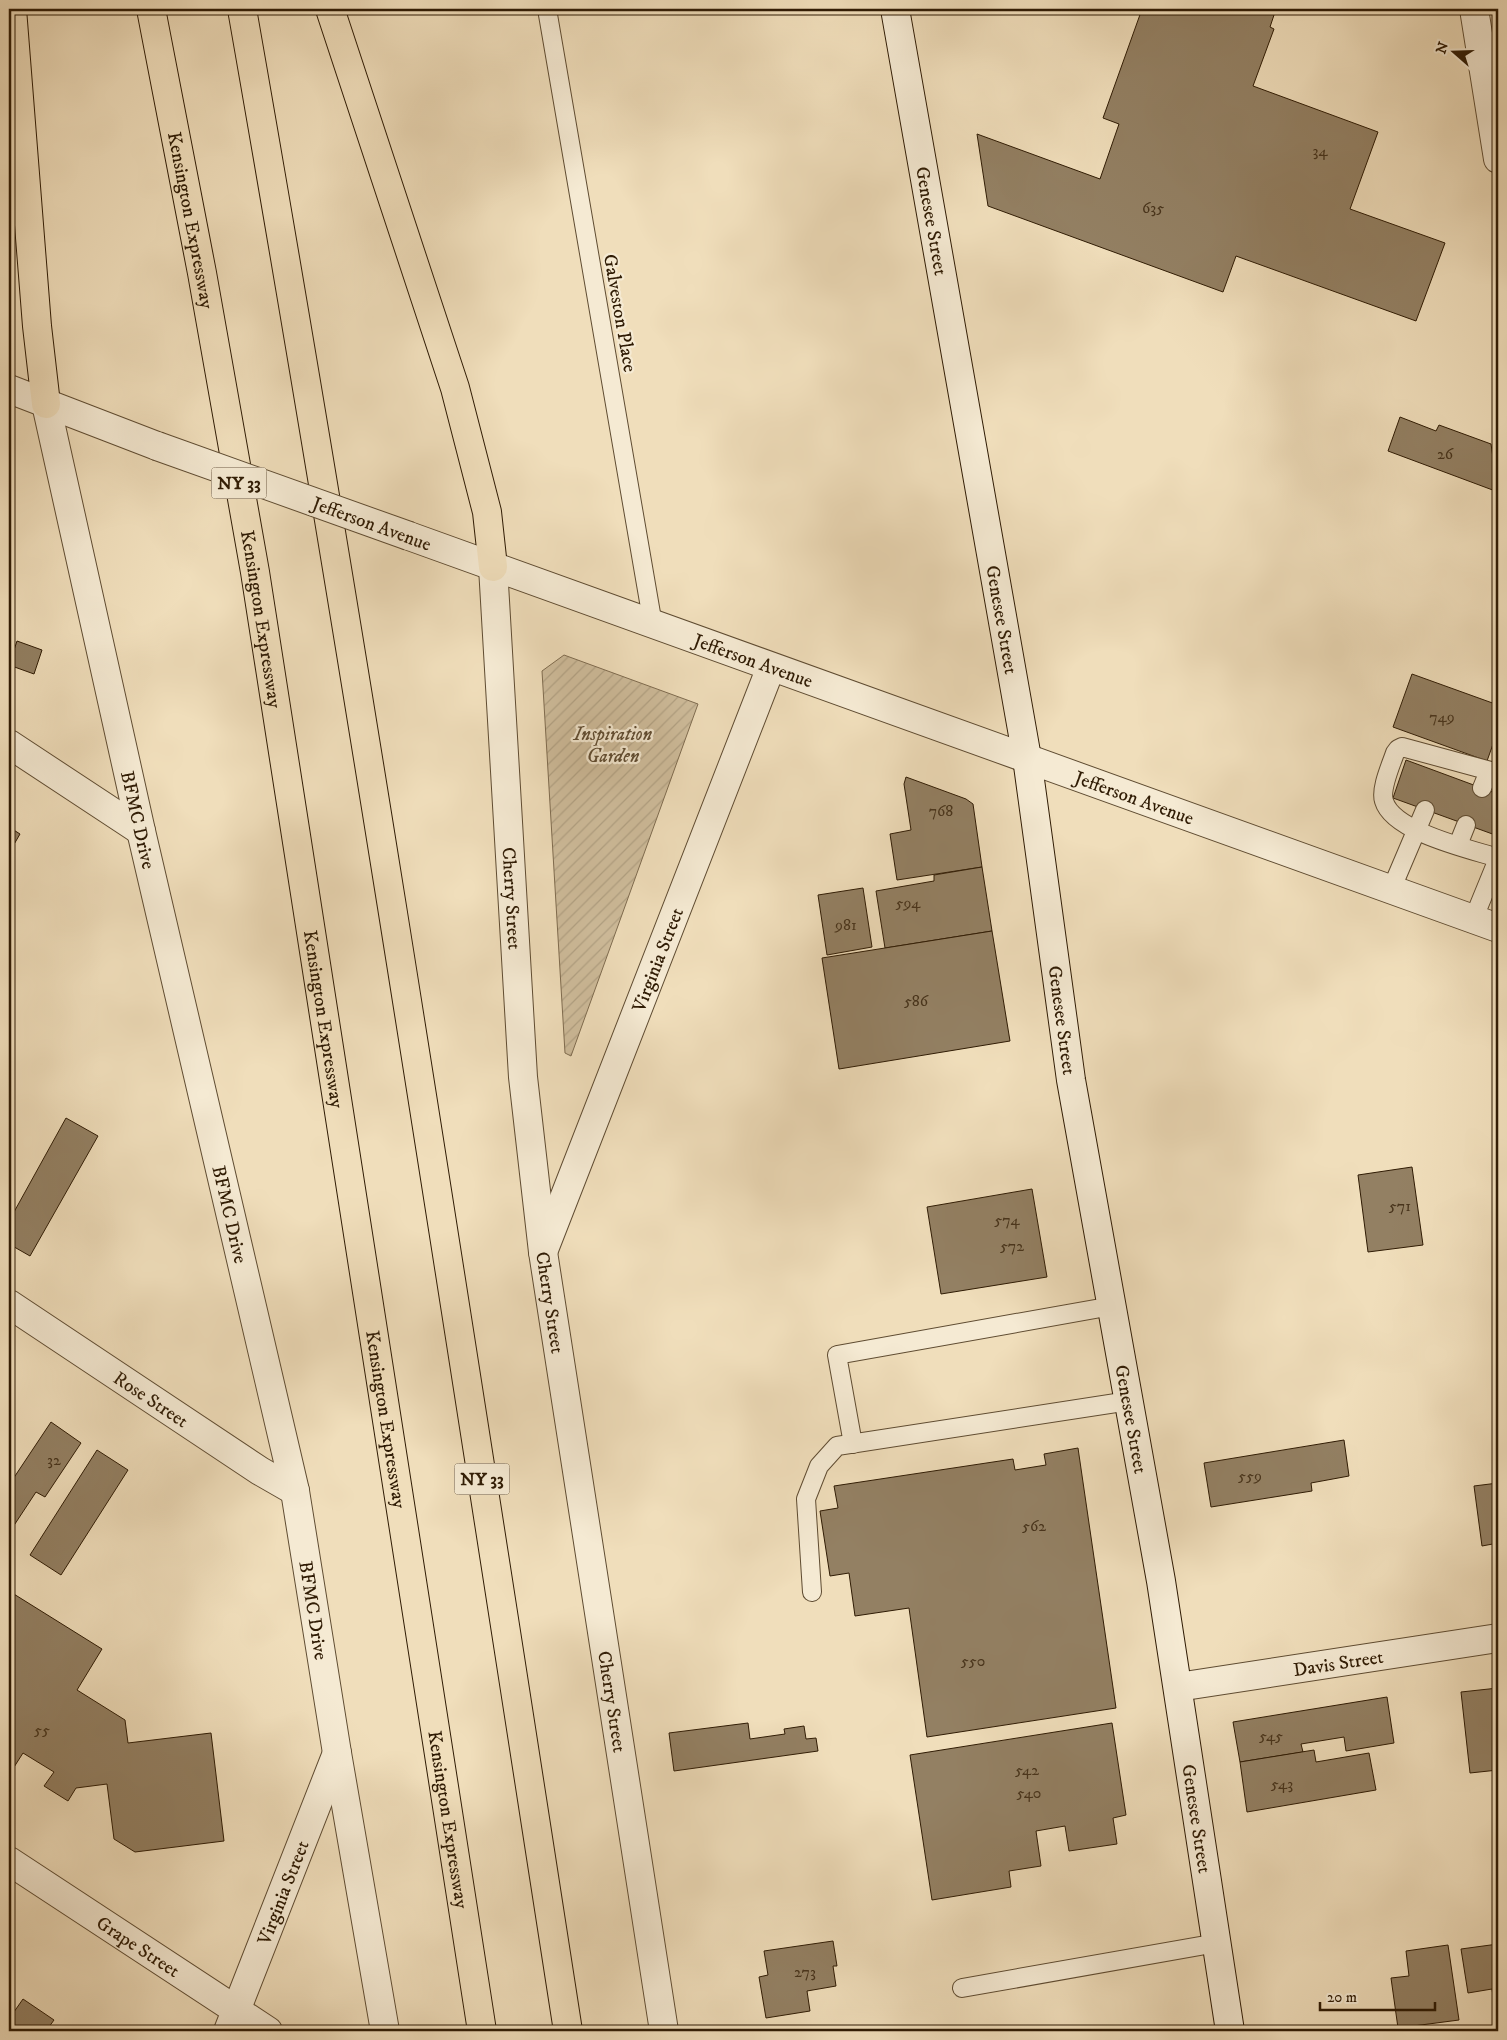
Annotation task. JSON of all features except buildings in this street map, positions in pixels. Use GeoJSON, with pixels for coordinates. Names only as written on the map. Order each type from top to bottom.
{"type":"FeatureCollection","features":[{"type":"Feature","properties":{"kind":"highway"},"geometry":{"type":"LineString","coordinates":[[12,9],[37,326],[46,404]]}},
{"type":"Feature","properties":{"kind":"highway","name":"Kensington Expressway"},"geometry":{"type":"LineString","coordinates":[[151,9],[202,273],[255,572],[482,2031]]}},
{"type":"Feature","properties":{"kind":"highway","name":"NY 33"},"geometry":{"type":"LineString","coordinates":[[242,9],[293,297],[393,908],[568,2031]]}},
{"type":"Feature","properties":{"kind":"highway"},"geometry":{"type":"LineString","coordinates":[[330,9],[455,388],[487,512],[493,567]]}},
{"type":"Feature","properties":{"kind":"street","name":"Genesee Street"},"geometry":{"type":"LineString","coordinates":[[895,9],[1027,758],[1071,1080],[1178,1688],[1230,2031]]}},
{"type":"Feature","properties":{"kind":"street"},"geometry":{"type":"LineString","coordinates":[[1474,9],[1498,159]]}},
{"type":"Feature","properties":{"kind":"street","name":"Jefferson Avenue"},"geometry":{"type":"LineString","coordinates":[[9,389],[158,446],[1486,924]]}},
{"type":"Feature","properties":{"kind":"street","name":"BFMC Drive"},"geometry":{"type":"LineString","coordinates":[[46,404],[141,831],[294,1491],[384,2031]]}},
{"type":"Feature","properties":{"kind":"street","name":"Cherry Street"},"geometry":{"type":"LineString","coordinates":[[493,567],[523,1077],[543,1252],[664,2031]]}},
{"type":"Feature","properties":{"kind":"street","name":"Virginia Street"},"geometry":{"type":"LineString","coordinates":[[543,1252],[771,667]]}},
{"type":"Feature","properties":{"kind":"street"},"geometry":{"type":"LineString","coordinates":[[9,744],[141,831]]}},
{"type":"Feature","properties":{"kind":"street","name":"Rose Street"},"geometry":{"type":"LineString","coordinates":[[9,1304],[260,1471],[294,1491]]}},
{"type":"Feature","properties":{"kind":"street","name":"Davis Street"},"geometry":{"type":"LineString","coordinates":[[1178,1688],[1498,1638]]}},
{"type":"Feature","properties":{"kind":"street","name":"Virginia Street"},"geometry":{"type":"LineString","coordinates":[[232,2021],[337,1753]]}},
{"type":"Feature","properties":{"kind":"street","name":"Grape Street"},"geometry":{"type":"LineString","coordinates":[[9,1861],[232,2021],[268,2031]]}},
{"type":"Feature","properties":{"kind":"lane","name":"Galveston Place"},"geometry":{"type":"LineString","coordinates":[[547,9],[653,625]]}},
{"type":"Feature","properties":{"kind":"lane"},"geometry":{"type":"LineString","coordinates":[[1486,924],[1498,858],[1417,832],[1401,823],[1388,809],[1384,801],[1383,792],[1395,753],[1398,749],[1402,748],[1442,766],[1494,772]]}},
{"type":"Feature","properties":{"kind":"lane"},"geometry":{"type":"LineString","coordinates":[[1482,788],[1494,772]]}},
{"type":"Feature","properties":{"kind":"lane"},"geometry":{"type":"LineString","coordinates":[[1391,890],[1425,810]]}},
{"type":"Feature","properties":{"kind":"lane"},"geometry":{"type":"LineString","coordinates":[[1458,845],[1466,825]]}},
{"type":"Feature","properties":{"kind":"lane"},"geometry":{"type":"LineString","coordinates":[[854,1444],[837,1355],[1112,1306]]}},
{"type":"Feature","properties":{"kind":"lane"},"geometry":{"type":"LineString","coordinates":[[812,1592],[806,1499],[819,1466],[837,1446],[1129,1401]]}},
{"type":"Feature","properties":{"kind":"lane"},"geometry":{"type":"LineString","coordinates":[[962,1988],[1217,1943]]}},
{"type":"Feature","properties":{"kind":"green space","name":"Inspiration Garden"},"geometry":{"type":"Polygon","coordinates":[[[564,655],[698,704],[571,1056],[565,1053],[542,671],[564,655]]]}}]}
